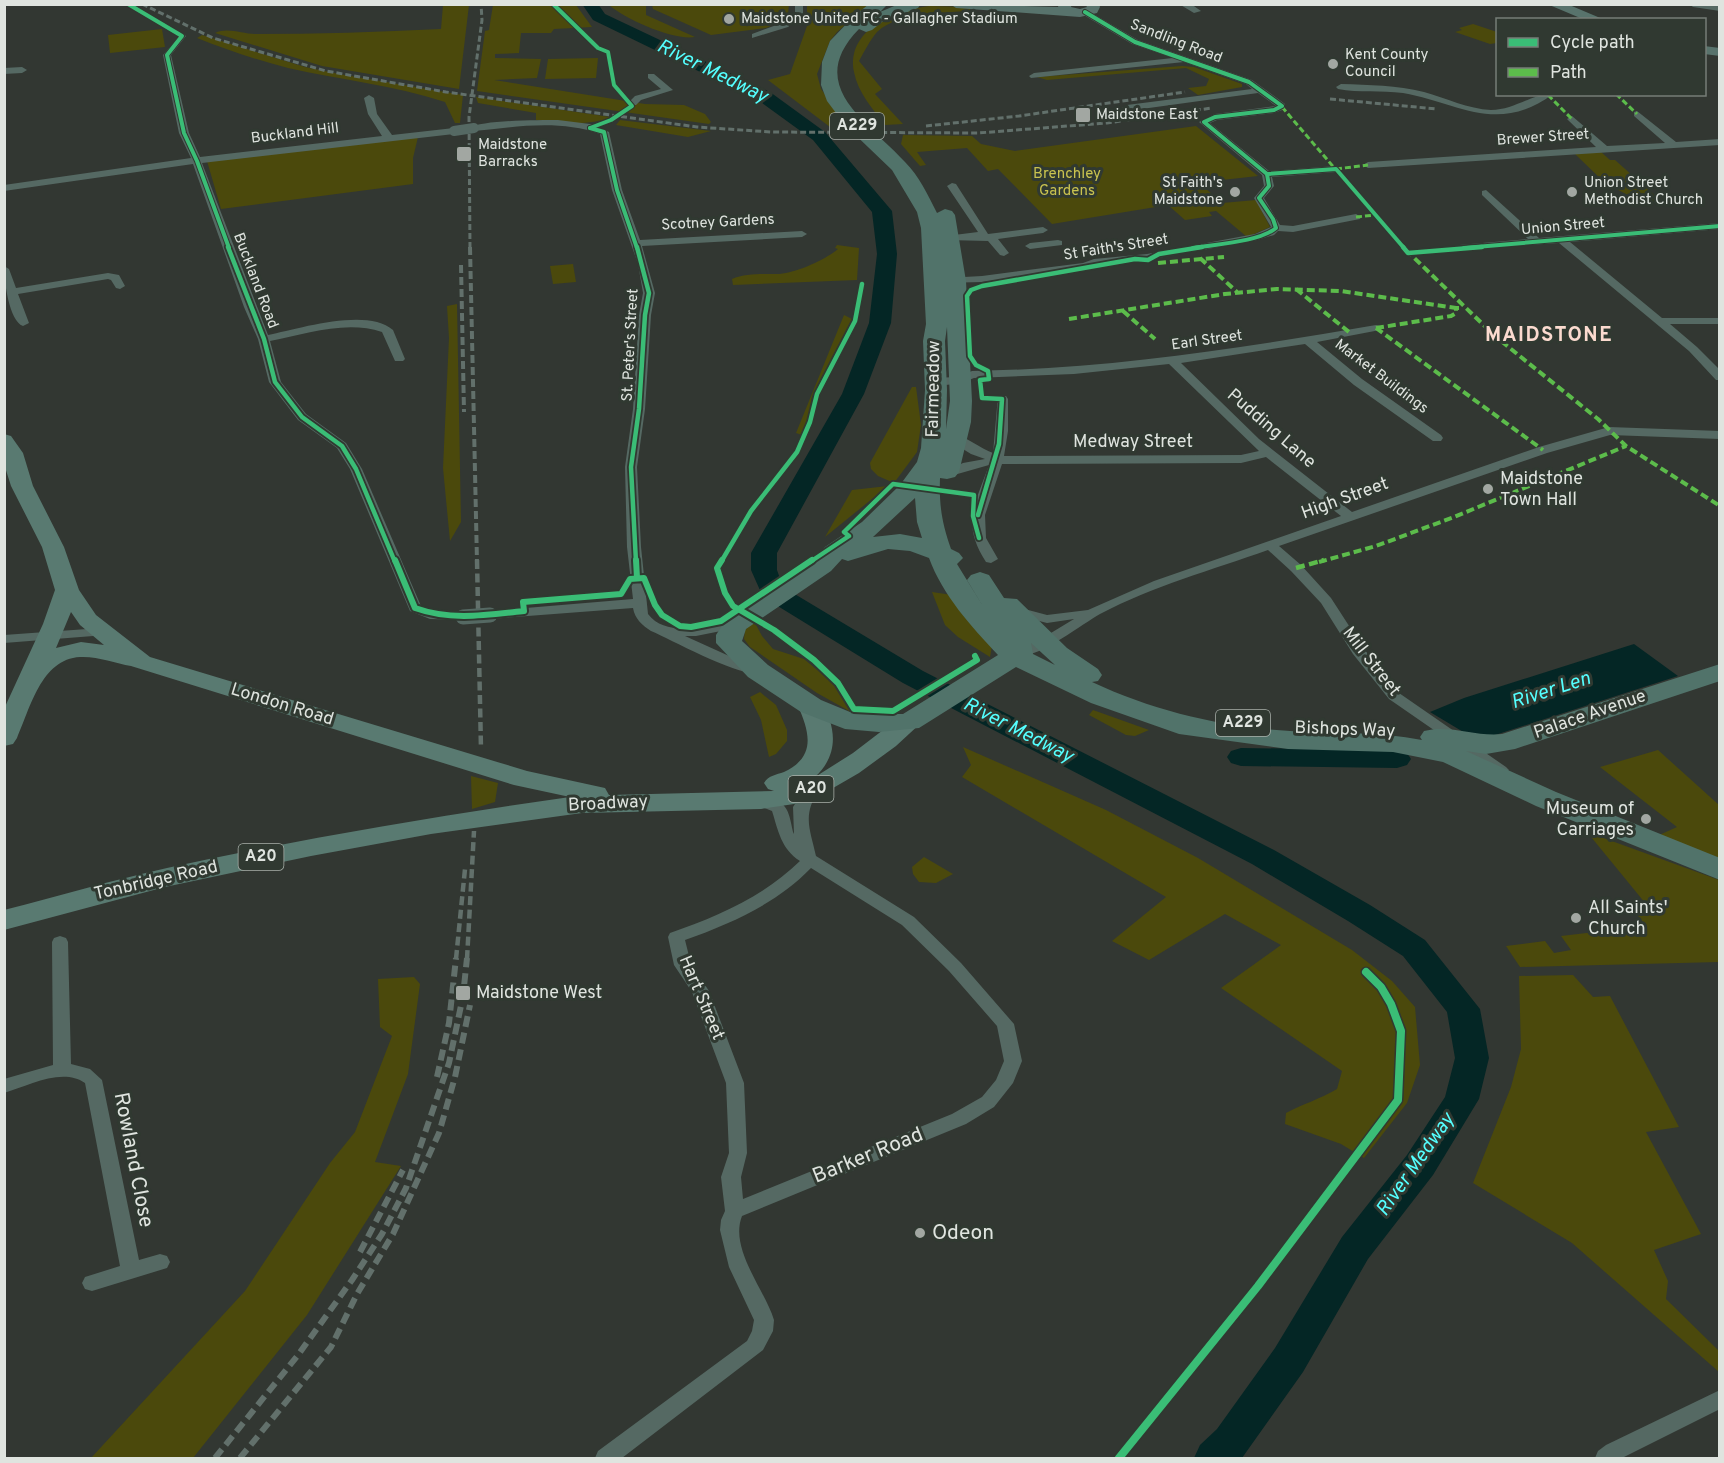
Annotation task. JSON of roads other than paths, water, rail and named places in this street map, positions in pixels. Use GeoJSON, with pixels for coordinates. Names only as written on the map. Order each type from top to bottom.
{"type":"FeatureCollection","features":[{"type":"Feature","properties":{"kind":"highway","name":"A229"},"geometry":{"type":"LineString","coordinates":[[880,4],[860,19],[838,41],[830,62],[830,85],[836,101],[851,121],[900,166],[920,197],[931,228],[933,280]]}},
{"type":"Feature","properties":{"kind":"highway"},"geometry":{"type":"LineString","coordinates":[[901,4],[923,4]]}},
{"type":"Feature","properties":{"kind":"highway","name":"A229"},"geometry":{"type":"LineString","coordinates":[[912,5],[876,19],[859,32],[846,52],[842,74],[851,100],[864,117],[926,179],[941,203],[951,242],[956,281]]}},
{"type":"Feature","properties":{"kind":"highway","name":"Fairmeadow"},"geometry":{"type":"LineString","coordinates":[[933,280],[937,324],[934,341],[938,468],[946,514],[956,544],[980,569]]}},
{"type":"Feature","properties":{"kind":"highway","name":"Fairmeadow"},"geometry":{"type":"LineString","coordinates":[[824,565],[834,552],[863,534],[938,468],[954,438],[959,422],[960,380],[956,281]]}},
{"type":"Feature","properties":{"kind":"highway"},"geometry":{"type":"LineString","coordinates":[[938,468],[928,515],[939,552],[947,572],[972,611],[1012,658]]}},
{"type":"Feature","properties":{"kind":"highway","name":"A229"},"geometry":{"type":"LineString","coordinates":[[737,623],[824,565],[880,542],[912,542],[980,569],[1011,609]]}},
{"type":"Feature","properties":{"kind":"highway","name":"A229"},"geometry":{"type":"LineString","coordinates":[[980,569],[1017,641],[1012,658]]}},
{"type":"Feature","properties":{"kind":"highway","name":"Bishops Way"},"geometry":{"type":"LineString","coordinates":[[1011,609],[1057,654],[1098,681],[1143,700],[1182,711],[1275,727],[1395,731],[1459,742]]}},
{"type":"Feature","properties":{"kind":"highway"},"geometry":{"type":"LineString","coordinates":[[737,623],[729,635],[729,643],[758,671],[810,706],[845,720],[879,723],[910,721]]}},
{"type":"Feature","properties":{"kind":"highway","name":"Bishops Way"},"geometry":{"type":"LineString","coordinates":[[1012,658],[1101,697],[1164,721],[1205,730],[1278,739],[1384,742],[1413,746],[1451,755],[1523,785]]}},
{"type":"Feature","properties":{"kind":"highway","name":"Broadway"},"geometry":{"type":"LineString","coordinates":[[910,721],[1012,658]]}},
{"type":"Feature","properties":{"kind":"highway","name":"Palace Avenue"},"geometry":{"type":"LineString","coordinates":[[1459,742],[1486,745],[1505,743],[1719,672]]}},
{"type":"Feature","properties":{"kind":"highway"},"geometry":{"type":"LineString","coordinates":[[1505,743],[1505,761],[1523,785]]}},
{"type":"Feature","properties":{"kind":"highway","name":"Mill Street"},"geometry":{"type":"LineString","coordinates":[[1523,785],[1719,870]]}},
{"type":"Feature","properties":{"kind":"main road"},"geometry":{"type":"LineString","coordinates":[[956,4],[1092,7]]}},
{"type":"Feature","properties":{"kind":"main road"},"geometry":{"type":"LineString","coordinates":[[1020,4],[1067,7]]}},
{"type":"Feature","properties":{"kind":"main road"},"geometry":{"type":"LineString","coordinates":[[1553,4],[1593,18]]}},
{"type":"Feature","properties":{"kind":"main road","name":"London Road"},"geometry":{"type":"LineString","coordinates":[[4,440],[12,453],[22,486],[53,547],[67,590],[88,620],[141,662],[523,779],[641,802]]}},
{"type":"Feature","properties":{"kind":"main road"},"geometry":{"type":"LineString","coordinates":[[5,735],[67,590]]}},
{"type":"Feature","properties":{"kind":"main road","name":"A20"},"geometry":{"type":"LineString","coordinates":[[34,671],[60,653],[71,650],[91,650],[141,662]]}},
{"type":"Feature","properties":{"kind":"main road","name":"Broadway"},"geometry":{"type":"LineString","coordinates":[[694,800],[789,780],[805,773],[817,760],[821,741],[818,719],[810,706]]}},
{"type":"Feature","properties":{"kind":"main road","name":"Broadway"},"geometry":{"type":"LineString","coordinates":[[521,812],[582,804],[761,800],[787,797],[811,790],[888,740],[910,721]]}},
{"type":"Feature","properties":{"kind":"main road"},"geometry":{"type":"LineString","coordinates":[[521,812],[523,779]]}},
{"type":"Feature","properties":{"kind":"main road","name":"Tonbridge Road"},"geometry":{"type":"LineString","coordinates":[[4,921],[165,878],[311,847],[521,812]]}},
{"type":"Feature","properties":{"kind":"street"},"geometry":{"type":"LineString","coordinates":[[1183,4],[1197,11]]}},
{"type":"Feature","properties":{"kind":"street"},"geometry":{"type":"LineString","coordinates":[[1693,4],[1719,9]]}},
{"type":"Feature","properties":{"kind":"street","name":"Sandling Road"},"geometry":{"type":"LineString","coordinates":[[1092,7],[1135,42],[1227,74],[1262,90],[1282,107],[1215,117],[1204,122],[1266,174]]}},
{"type":"Feature","properties":{"kind":"street"},"geometry":{"type":"LineString","coordinates":[[755,36],[785,25],[799,9]]}},
{"type":"Feature","properties":{"kind":"street","name":"Buckland Road"},"geometry":{"type":"LineString","coordinates":[[182,36],[167,55],[184,133],[197,161],[250,307],[264,339],[275,382],[302,417],[342,446],[356,469],[415,608],[430,615],[463,617],[638,603]]}},
{"type":"Feature","properties":{"kind":"street"},"geometry":{"type":"LineString","coordinates":[[1034,76],[1186,60]]}},
{"type":"Feature","properties":{"kind":"street"},"geometry":{"type":"LineString","coordinates":[[4,71],[22,70]]}},
{"type":"Feature","properties":{"kind":"street"},"geometry":{"type":"LineString","coordinates":[[633,103],[638,99],[668,90],[651,76]]}},
{"type":"Feature","properties":{"kind":"street"},"geometry":{"type":"LineString","coordinates":[[1341,87],[1387,88],[1411,92],[1468,109],[1489,112],[1510,110],[1544,96]]}},
{"type":"Feature","properties":{"kind":"street"},"geometry":{"type":"LineString","coordinates":[[1127,108],[1262,90]]}},
{"type":"Feature","properties":{"kind":"street"},"geometry":{"type":"LineString","coordinates":[[369,98],[369,107],[388,137]]}},
{"type":"Feature","properties":{"kind":"street"},"geometry":{"type":"LineString","coordinates":[[1638,114],[1674,145]]}},
{"type":"Feature","properties":{"kind":"street"},"geometry":{"type":"LineString","coordinates":[[1572,119],[1604,149]]}},
{"type":"Feature","properties":{"kind":"street","name":"Buckland Hill"},"geometry":{"type":"LineString","coordinates":[[4,188],[197,161],[454,130],[552,123],[590,128]]}},
{"type":"Feature","properties":{"kind":"street","name":"St. Peter's Street"},"geometry":{"type":"LineString","coordinates":[[590,128],[604,132],[617,190],[649,293],[645,315],[640,402],[631,467],[638,603]]}},
{"type":"Feature","properties":{"kind":"street","name":"Brewer Street"},"geometry":{"type":"LineString","coordinates":[[1368,165],[1719,142]]}},
{"type":"Feature","properties":{"kind":"street"},"geometry":{"type":"LineString","coordinates":[[1276,228],[1275,221],[1259,198],[1269,186],[1266,174],[1335,169]]}},
{"type":"Feature","properties":{"kind":"street"},"geometry":{"type":"LineString","coordinates":[[952,186],[986,237],[1004,253]]}},
{"type":"Feature","properties":{"kind":"street"},"geometry":{"type":"LineString","coordinates":[[1486,193],[1536,241]]}},
{"type":"Feature","properties":{"kind":"street","name":"St Faith's Street"},"geometry":{"type":"LineString","coordinates":[[933,280],[956,281],[1086,266],[1100,261],[1147,256],[1254,238],[1270,233],[1276,228],[1296,228],[1356,217]]}},
{"type":"Feature","properties":{"kind":"street","name":"Union Street"},"geometry":{"type":"LineString","coordinates":[[1459,248],[1719,226]]}},
{"type":"Feature","properties":{"kind":"street"},"geometry":{"type":"LineString","coordinates":[[951,242],[1043,230]]}},
{"type":"Feature","properties":{"kind":"street","name":"Scotney Gardens"},"geometry":{"type":"LineString","coordinates":[[635,243],[802,234]]}},
{"type":"Feature","properties":{"kind":"street"},"geometry":{"type":"LineString","coordinates":[[1019,234],[1032,248],[1058,243]]}},
{"type":"Feature","properties":{"kind":"street"},"geometry":{"type":"LineString","coordinates":[[1563,241],[1703,358],[1719,377]]}},
{"type":"Feature","properties":{"kind":"street"},"geometry":{"type":"LineString","coordinates":[[4,269],[11,298],[23,322]]}},
{"type":"Feature","properties":{"kind":"street"},"geometry":{"type":"LineString","coordinates":[[11,298],[108,276],[115,278],[120,286]]}},
{"type":"Feature","properties":{"kind":"street"},"geometry":{"type":"LineString","coordinates":[[1660,321],[1719,321]]}},
{"type":"Feature","properties":{"kind":"street"},"geometry":{"type":"LineString","coordinates":[[264,339],[368,323],[387,330],[399,359]]}},
{"type":"Feature","properties":{"kind":"street","name":"Earl Street"},"geometry":{"type":"LineString","coordinates":[[936,381],[960,380],[972,385],[982,385],[1042,374],[1172,361],[1376,328]]}},
{"type":"Feature","properties":{"kind":"street","name":"Market Buildings"},"geometry":{"type":"LineString","coordinates":[[1308,340],[1358,382],[1437,438]]}},
{"type":"Feature","properties":{"kind":"street","name":"Pudding Lane"},"geometry":{"type":"LineString","coordinates":[[1172,361],[1223,414],[1267,453],[1351,518]]}},
{"type":"Feature","properties":{"kind":"street"},"geometry":{"type":"LineString","coordinates":[[980,569],[978,515],[997,460],[1002,431],[1002,399]]}},
{"type":"Feature","properties":{"kind":"street","name":"High Street"},"geometry":{"type":"LineString","coordinates":[[1012,658],[1046,642],[1096,611],[1159,584],[1483,470],[1609,431],[1719,435]]}},
{"type":"Feature","properties":{"kind":"street","name":"Medway Street"},"geometry":{"type":"LineString","coordinates":[[954,438],[975,451],[997,460]]}},
{"type":"Feature","properties":{"kind":"street","name":"Medway Street"},"geometry":{"type":"LineString","coordinates":[[938,468],[968,466],[997,460],[1241,459],[1267,453]]}},
{"type":"Feature","properties":{"kind":"street","name":"Mill Street"},"geometry":{"type":"LineString","coordinates":[[1271,546],[1296,568],[1326,602],[1358,651],[1394,696],[1523,785]]}},
{"type":"Feature","properties":{"kind":"street"},"geometry":{"type":"LineString","coordinates":[[638,603],[640,615],[656,628],[734,663],[758,671]]}},
{"type":"Feature","properties":{"kind":"street","name":"High Street"},"geometry":{"type":"LineString","coordinates":[[1011,609],[1047,619],[1096,611]]}},
{"type":"Feature","properties":{"kind":"street"},"geometry":{"type":"LineString","coordinates":[[656,628],[696,632],[737,623]]}},
{"type":"Feature","properties":{"kind":"street"},"geometry":{"type":"LineString","coordinates":[[4,639],[101,632]]}},
{"type":"Feature","properties":{"kind":"street"},"geometry":{"type":"LineString","coordinates":[[809,861],[799,830],[799,817],[803,798],[811,790]]}},
{"type":"Feature","properties":{"kind":"street","name":"Barker Road"},"geometry":{"type":"LineString","coordinates":[[735,1211],[959,1119],[988,1102],[1004,1083],[1013,1061],[1005,1024],[955,967],[908,921],[860,889],[797,852],[789,842],[778,807],[761,800]]}},
{"type":"Feature","properties":{"kind":"street","name":"Hart Street"},"geometry":{"type":"LineString","coordinates":[[735,1211],[731,1177],[738,1153],[735,1083],[700,991],[683,965],[676,937],[710,926],[764,899],[797,874],[809,861]]}},
{"type":"Feature","properties":{"kind":"street"},"geometry":{"type":"LineString","coordinates":[[4,1086],[63,1070],[60,942]]}},
{"type":"Feature","properties":{"kind":"street","name":"Rowland Close"},"geometry":{"type":"LineString","coordinates":[[63,1070],[76,1070],[87,1074],[93,1080],[131,1270]]}},
{"type":"Feature","properties":{"kind":"street"},"geometry":{"type":"LineString","coordinates":[[606,1458],[754,1347],[762,1333],[764,1320],[746,1283],[729,1233],[730,1217],[735,1211]]}},
{"type":"Feature","properties":{"kind":"street"},"geometry":{"type":"LineString","coordinates":[[92,1283],[160,1262]]}},
{"type":"Feature","properties":{"kind":"street"},"geometry":{"type":"LineString","coordinates":[[1606,1458],[1719,1399]]}},
{"type":"Feature","properties":{"kind":"water"},"geometry":{"type":"Polygon","coordinates":[[[1634,644],[1678,676],[1492,736],[1465,733],[1430,712],[1464,698],[1634,644]]]}},
{"type":"Feature","properties":{"kind":"waterway","name":"River Medway"},"geometry":{"type":"LineString","coordinates":[[590,4],[599,17],[764,96],[819,136],[882,211],[887,254],[880,323],[853,394],[764,553],[764,570],[772,591],[913,677],[1263,857],[1359,913],[1414,948],[1463,1009],[1472,1058],[1462,1099],[1420,1165],[1355,1248],[1289,1360],[1231,1442],[1215,1458]]}},
{"type":"Feature","properties":{"kind":"waterway","name":"River Len"},"geometry":{"type":"LineString","coordinates":[[1241,757],[1397,759]]}},
{"type":"Feature","properties":{"kind":"railway"},"geometry":{"type":"LineString","coordinates":[[142,4],[213,38],[326,71],[472,96]]}},
{"type":"Feature","properties":{"kind":"railway"},"geometry":{"type":"LineString","coordinates":[[472,96],[482,20],[481,4]]}},
{"type":"Feature","properties":{"kind":"railway"},"geometry":{"type":"LineString","coordinates":[[926,126],[1019,116],[1185,92]]}},
{"type":"Feature","properties":{"kind":"railway"},"geometry":{"type":"LineString","coordinates":[[470,248],[469,117],[472,96]]}},
{"type":"Feature","properties":{"kind":"railway"},"geometry":{"type":"LineString","coordinates":[[472,96],[697,127],[771,132],[978,133],[1107,123],[1212,108]]}},
{"type":"Feature","properties":{"kind":"railway"},"geometry":{"type":"LineString","coordinates":[[1330,99],[1437,109]]}},
{"type":"Feature","properties":{"kind":"railway"},"geometry":{"type":"LineString","coordinates":[[470,247],[477,562]]}},
{"type":"Feature","properties":{"kind":"railway"},"geometry":{"type":"LineString","coordinates":[[461,265],[464,412]]}},
{"type":"Feature","properties":{"kind":"railway"},"geometry":{"type":"LineString","coordinates":[[477,560],[481,749]]}},
{"type":"Feature","properties":{"kind":"railway"},"geometry":{"type":"LineString","coordinates":[[467,959],[474,831]]}},
{"type":"Feature","properties":{"kind":"railway"},"geometry":{"type":"LineString","coordinates":[[456,959],[465,869]]}},
{"type":"Feature","properties":{"kind":"railway"},"geometry":{"type":"LineString","coordinates":[[437,1077],[449,1023],[456,958]]}},
{"type":"Feature","properties":{"kind":"railway"},"geometry":{"type":"LineString","coordinates":[[215,1458],[298,1355],[352,1280],[382,1234],[406,1188],[449,1063],[463,996],[467,958]]}},
{"type":"Feature","properties":{"kind":"railway"},"geometry":{"type":"LineString","coordinates":[[240,1458],[331,1347],[357,1294],[393,1234],[439,1133],[455,1077],[470,1005]]}},
{"type":"Feature","properties":{"kind":"railway"},"geometry":{"type":"LineString","coordinates":[[360,1252],[403,1170]]}},
{"type":"Feature","properties":{"kind":"place","name":"Maidstone United FC - Gallagher Stadium"},"geometry":{"type":"Point","coordinates":[729,19]}},
{"type":"Feature","properties":{"kind":"place","name":"Kent County Council"},"geometry":{"type":"Point","coordinates":[1333,64]}},
{"type":"Feature","properties":{"kind":"place","name":"Maidstone East"},"geometry":{"type":"Point","coordinates":[1083,115]}},
{"type":"Feature","properties":{"kind":"place","name":"Maidstone Barracks"},"geometry":{"type":"Point","coordinates":[464,154]}},
{"type":"Feature","properties":{"kind":"place","name":"St Faith's Maidstone"},"geometry":{"type":"Point","coordinates":[1235,192]}},
{"type":"Feature","properties":{"kind":"place","name":"Union Street Methodist Church"},"geometry":{"type":"Point","coordinates":[1572,192]}},
{"type":"Feature","properties":{"kind":"place","name":"Maidstone Town Hall"},"geometry":{"type":"Point","coordinates":[1488,489]}},
{"type":"Feature","properties":{"kind":"place","name":"Museum of Carriages"},"geometry":{"type":"Point","coordinates":[1646,819]}},
{"type":"Feature","properties":{"kind":"place","name":"All Saints' Church"},"geometry":{"type":"Point","coordinates":[1576,918]}},
{"type":"Feature","properties":{"kind":"place","name":"Maidstone West"},"geometry":{"type":"Point","coordinates":[463,993]}},
{"type":"Feature","properties":{"kind":"place","name":"Odeon"},"geometry":{"type":"Point","coordinates":[920,1233]}},
{"type":"Feature","properties":{"kind":"district","name":"MAIDSTONE"},"geometry":{"type":"Point","coordinates":[1549,336]}},
{"type":"Feature","properties":{"kind":"park label","name":"Brenchley Gardens"},"geometry":{"type":"Point","coordinates":[1067,182]}}]}
